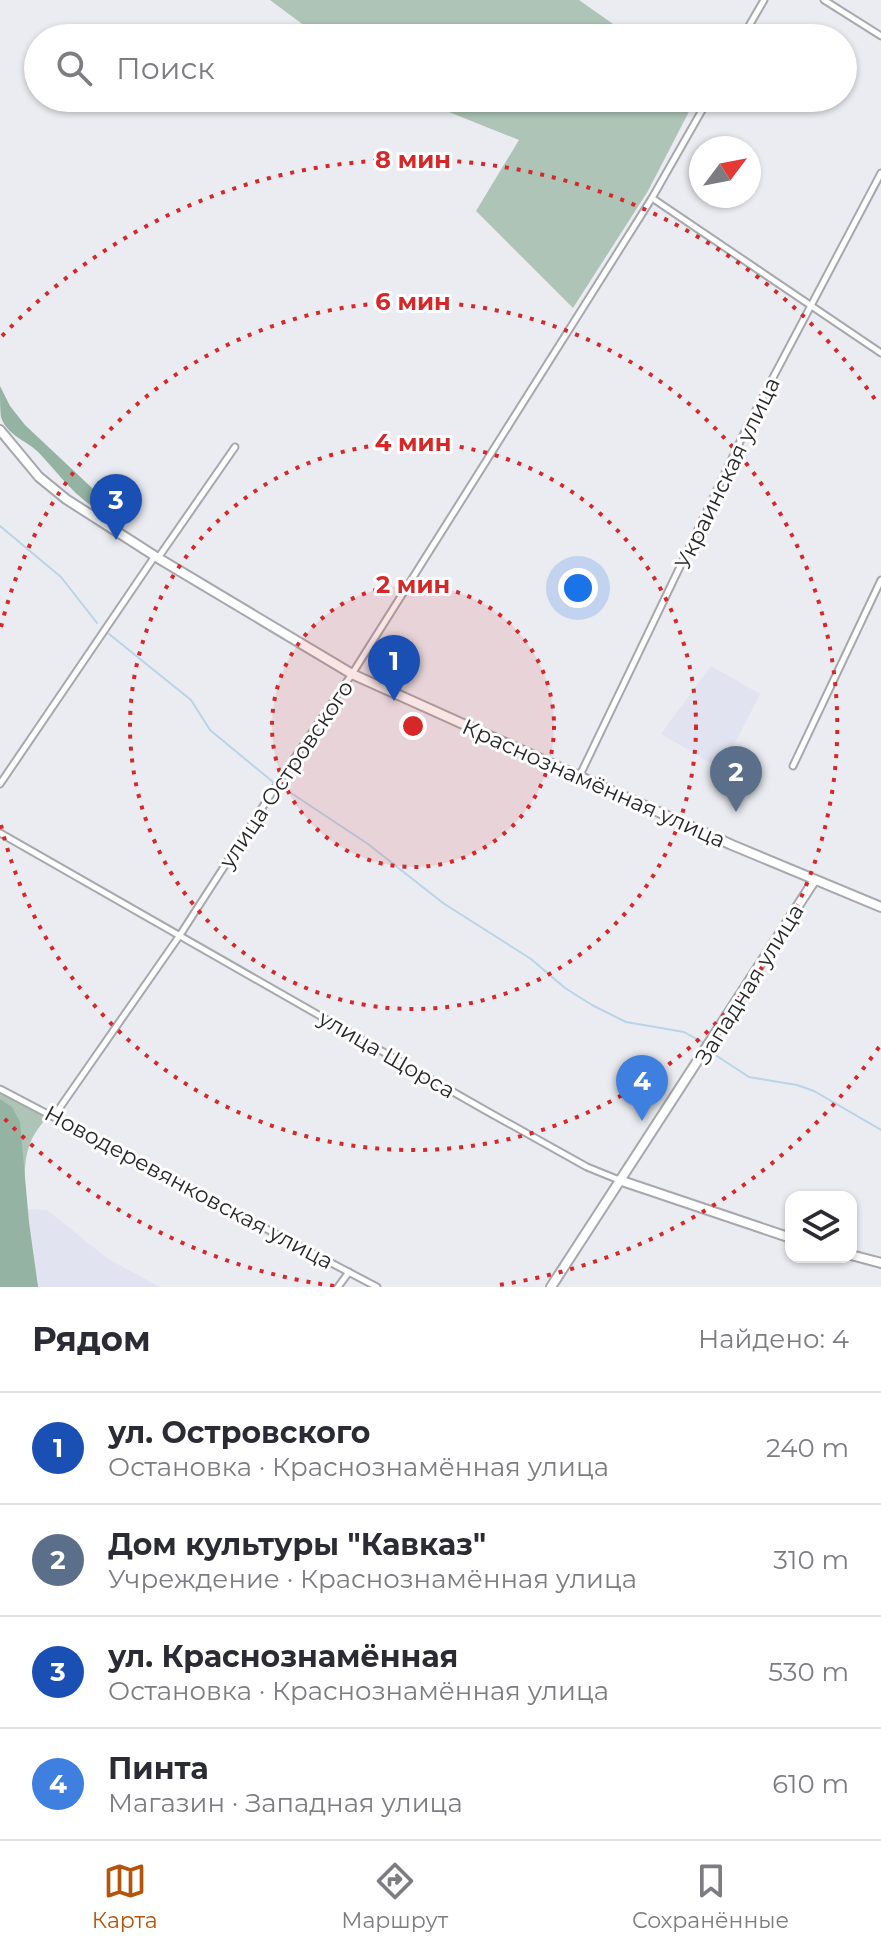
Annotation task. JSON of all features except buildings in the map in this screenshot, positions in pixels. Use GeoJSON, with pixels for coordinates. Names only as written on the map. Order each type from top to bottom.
{"type":"FeatureCollection","features":[{"type":"Feature","properties":{"kind":"main road","name":"Краснознамённая улица"},"geometry":{"type":"LineString","coordinates":[[0,430],[47,484],[156,557],[352,674],[814,881],[881,907]]}},
{"type":"Feature","properties":{"kind":"main road","name":"Западная улица"},"geometry":{"type":"LineString","coordinates":[[551,1287],[814,881]]}},
{"type":"Feature","properties":{"kind":"main road","name":"улица Щорса"},"geometry":{"type":"LineString","coordinates":[[619,1180],[785,1236]]}},
{"type":"Feature","properties":{"kind":"main road"},"geometry":{"type":"LineString","coordinates":[[857,1257],[881,1263]]}},
{"type":"Feature","properties":{"kind":"street"},"geometry":{"type":"LineString","coordinates":[[750,24],[764,0]]}},
{"type":"Feature","properties":{"kind":"street"},"geometry":{"type":"LineString","coordinates":[[824,0],[881,36]]}},
{"type":"Feature","properties":{"kind":"street","name":"улица Островского"},"geometry":{"type":"LineString","coordinates":[[54,1116],[180,935],[352,674],[652,198],[701,112]]}},
{"type":"Feature","properties":{"kind":"street","name":"Украинская улица"},"geometry":{"type":"LineString","coordinates":[[579,776],[749,423],[881,173]]}},
{"type":"Feature","properties":{"kind":"street"},"geometry":{"type":"LineString","coordinates":[[652,198],[881,353]]}},
{"type":"Feature","properties":{"kind":"street"},"geometry":{"type":"LineString","coordinates":[[0,784],[235,447]]}},
{"type":"Feature","properties":{"kind":"street"},"geometry":{"type":"LineString","coordinates":[[793,766],[881,580]]}},
{"type":"Feature","properties":{"kind":"street","name":"улица Щорса"},"geometry":{"type":"LineString","coordinates":[[0,833],[495,1116],[587,1167],[619,1180]]}},
{"type":"Feature","properties":{"kind":"street","name":"Новодеревянковская улица"},"geometry":{"type":"LineString","coordinates":[[0,1089],[377,1287]]}},
{"type":"Feature","properties":{"kind":"street"},"geometry":{"type":"LineString","coordinates":[[338,1287],[349,1272]]}},
{"type":"Feature","properties":{"kind":"shaded area"},"geometry":{"type":"Polygon","coordinates":[[[711,666],[760,694],[724,764],[716,766],[661,734],[711,666]]]}},
{"type":"Feature","properties":{"kind":"shaded area"},"geometry":{"type":"Polygon","coordinates":[[[27,1209],[47,1210],[108,1259],[160,1287],[38,1287],[27,1209]]]}},
{"type":"Feature","properties":{"kind":"green space"},"geometry":{"type":"Polygon","coordinates":[[[270,0],[579,0],[613,24],[302,24],[270,0]]]}},
{"type":"Feature","properties":{"kind":"green space"},"geometry":{"type":"Polygon","coordinates":[[[449,112],[689,112],[648,191],[573,308],[476,211],[519,140],[449,112]]]}},
{"type":"Feature","properties":{"kind":"green space"},"geometry":{"type":"Polygon","coordinates":[[[0,386],[25,425],[108,503],[108,511],[89,504],[37,451],[7,428],[1,417],[0,386]]]}},
{"type":"Feature","properties":{"kind":"green space"},"geometry":{"type":"Polygon","coordinates":[[[0,1093],[47,1117],[31,1140],[25,1176],[27,1214],[38,1287],[0,1287],[0,1093]]]}},
{"type":"Feature","properties":{"kind":"green space"},"geometry":{"type":"Polygon","coordinates":[[[0,1099],[12,1107],[20,1122],[38,1287],[0,1287],[0,1099]]]}},
{"type":"Feature","properties":{"kind":"waterway"},"geometry":{"type":"LineString","coordinates":[[0,526],[61,577],[97,623]]}},
{"type":"Feature","properties":{"kind":"waterway"},"geometry":{"type":"LineString","coordinates":[[109,634],[191,700],[210,730],[273,782]]}},
{"type":"Feature","properties":{"kind":"waterway"},"geometry":{"type":"LineString","coordinates":[[282,787],[368,844],[443,903],[531,959],[565,988],[592,1005],[626,1022],[684,1032],[702,1042]]}},
{"type":"Feature","properties":{"kind":"waterway"},"geometry":{"type":"LineString","coordinates":[[717,1056],[749,1077],[814,1091],[881,1130]]}},
{"type":"Feature","properties":{"kind":"place","name":"ул. Краснознамённая"},"geometry":{"type":"Point","coordinates":[116,540]}},
{"type":"Feature","properties":{"kind":"place","name":"ул. Островского"},"geometry":{"type":"Point","coordinates":[394,701]}},
{"type":"Feature","properties":{"kind":"place","name":"Дом культуры \"Кавказ\""},"geometry":{"type":"Point","coordinates":[736,812]}},
{"type":"Feature","properties":{"kind":"place","name":"Пинта"},"geometry":{"type":"Point","coordinates":[642,1121]}}]}
